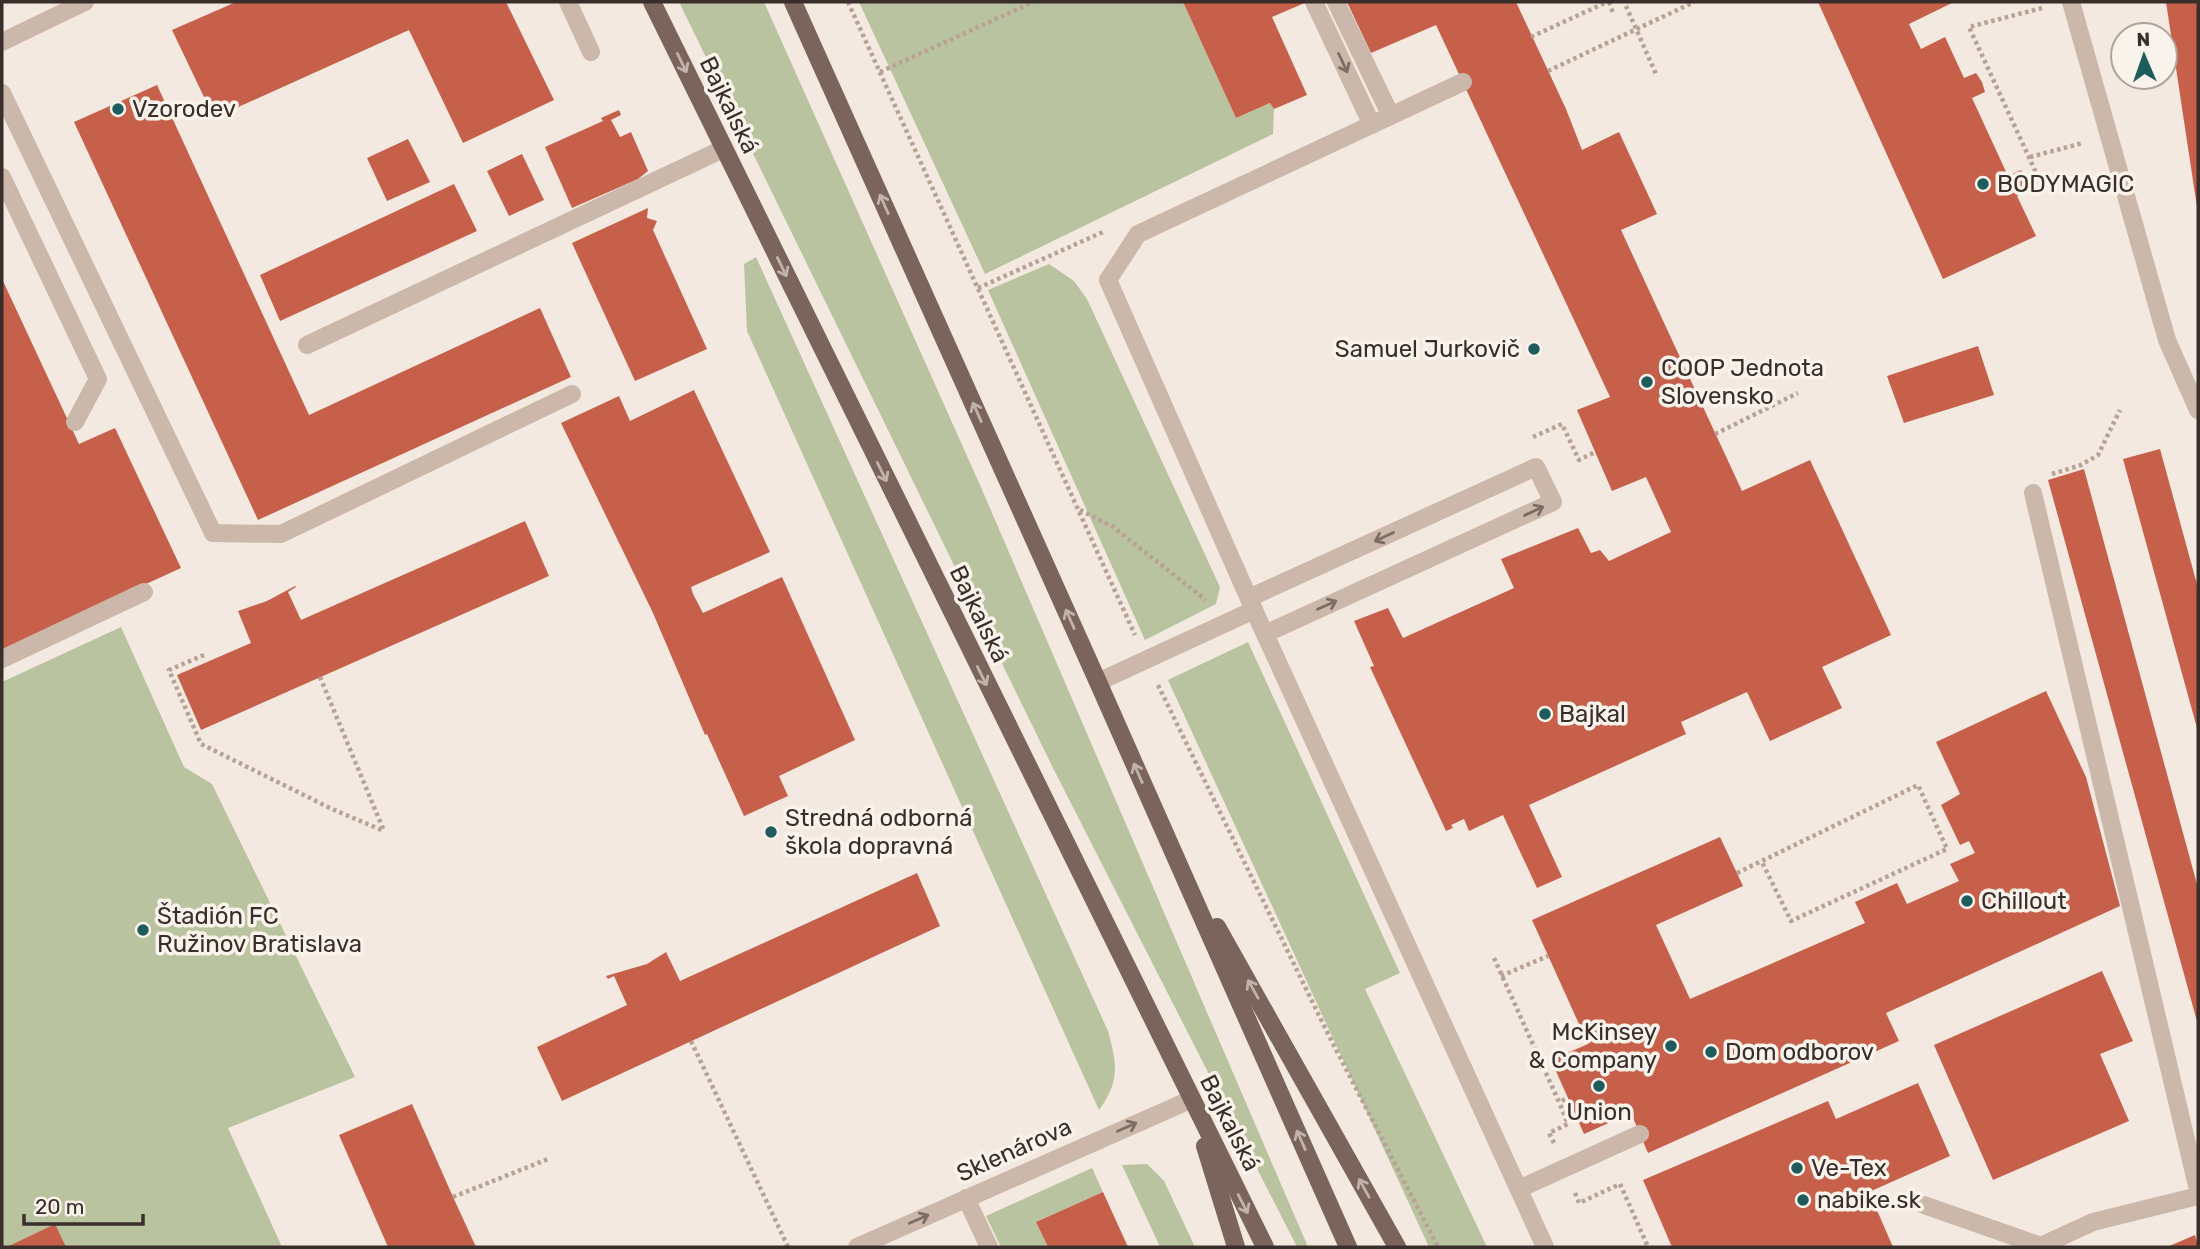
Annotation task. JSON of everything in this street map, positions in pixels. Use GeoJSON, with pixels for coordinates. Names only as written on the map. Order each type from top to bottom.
{"type":"FeatureCollection","features":[{"type":"Feature","properties":{"kind":"main road","name":"Bajkalská"},"geometry":{"type":"LineString","coordinates":[[652,2],[1190,1100],[1265,1247]]}},
{"type":"Feature","properties":{"kind":"main road"},"geometry":{"type":"LineString","coordinates":[[793,2],[1348,1247]]}},
{"type":"Feature","properties":{"kind":"main road"},"geometry":{"type":"LineString","coordinates":[[1166,835],[1398,1247]]}},
{"type":"Feature","properties":{"kind":"main road"},"geometry":{"type":"LineString","coordinates":[[1190,1100],[1236,1247]]}},
{"type":"Feature","properties":{"kind":"street"},"geometry":{"type":"LineString","coordinates":[[2,42],[85,2]]}},
{"type":"Feature","properties":{"kind":"street"},"geometry":{"type":"LineString","coordinates":[[568,2],[591,52]]}},
{"type":"Feature","properties":{"kind":"street"},"geometry":{"type":"LineString","coordinates":[[1314,2],[1372,125]]}},
{"type":"Feature","properties":{"kind":"street"},"geometry":{"type":"LineString","coordinates":[[1336,2],[1391,116]]}},
{"type":"Feature","properties":{"kind":"street"},"geometry":{"type":"LineString","coordinates":[[2071,2],[2167,340],[2197,403]]}},
{"type":"Feature","properties":{"kind":"street"},"geometry":{"type":"LineString","coordinates":[[1463,82],[1138,234],[1108,279],[1265,634],[1545,1247]]}},
{"type":"Feature","properties":{"kind":"street"},"geometry":{"type":"LineString","coordinates":[[2,93],[213,533],[281,534],[572,394]]}},
{"type":"Feature","properties":{"kind":"street"},"geometry":{"type":"LineString","coordinates":[[307,345],[723,149]]}},
{"type":"Feature","properties":{"kind":"street"},"geometry":{"type":"LineString","coordinates":[[2,177],[98,379],[75,422]]}},
{"type":"Feature","properties":{"kind":"street"},"geometry":{"type":"LineString","coordinates":[[1098,682],[1231,620],[1252,604],[1536,467],[1553,502],[1265,634]]}},
{"type":"Feature","properties":{"kind":"street"},"geometry":{"type":"LineString","coordinates":[[2037,485],[2198,1190]]}},
{"type":"Feature","properties":{"kind":"street"},"geometry":{"type":"LineString","coordinates":[[2,659],[144,592]]}},
{"type":"Feature","properties":{"kind":"street","name":"Sklenárova"},"geometry":{"type":"LineString","coordinates":[[857,1247],[1190,1100]]}},
{"type":"Feature","properties":{"kind":"street"},"geometry":{"type":"LineString","coordinates":[[1519,1189],[1640,1135]]}},
{"type":"Feature","properties":{"kind":"street"},"geometry":{"type":"LineString","coordinates":[[1924,1205],[2041,1246],[2093,1222],[2198,1196]]}},
{"type":"Feature","properties":{"kind":"street"},"geometry":{"type":"LineString","coordinates":[[966,1198],[989,1247]]}},
{"type":"Feature","properties":{"kind":"path"},"geometry":{"type":"LineString","coordinates":[[848,2],[1146,659],[1330,1038],[1438,1247]]}},
{"type":"Feature","properties":{"kind":"path"},"geometry":{"type":"LineString","coordinates":[[880,72],[1033,2]]}},
{"type":"Feature","properties":{"kind":"path"},"geometry":{"type":"LineString","coordinates":[[1531,37],[1608,2],[1614,13]]}},
{"type":"Feature","properties":{"kind":"path"},"geometry":{"type":"LineString","coordinates":[[1548,71],[1693,2]]}},
{"type":"Feature","properties":{"kind":"path"},"geometry":{"type":"LineString","coordinates":[[1626,6],[1656,74]]}},
{"type":"Feature","properties":{"kind":"path"},"geometry":{"type":"LineString","coordinates":[[2044,8],[1969,27],[2044,190]]}},
{"type":"Feature","properties":{"kind":"path"},"geometry":{"type":"LineString","coordinates":[[2030,157],[2108,136]]}},
{"type":"Feature","properties":{"kind":"path"},"geometry":{"type":"LineString","coordinates":[[1715,433],[1797,393]]}},
{"type":"Feature","properties":{"kind":"path"},"geometry":{"type":"LineString","coordinates":[[2037,485],[2081,466],[2098,455],[2120,410]]}},
{"type":"Feature","properties":{"kind":"path"},"geometry":{"type":"LineString","coordinates":[[1078,509],[1113,527],[1231,620]]}},
{"type":"Feature","properties":{"kind":"path"},"geometry":{"type":"LineString","coordinates":[[204,655],[169,670],[201,744],[332,809],[384,831],[320,677]]}},
{"type":"Feature","properties":{"kind":"path"},"geometry":{"type":"LineString","coordinates":[[1737,873],[1918,785],[1947,849],[1791,921],[1762,862]]}},
{"type":"Feature","properties":{"kind":"path"},"geometry":{"type":"LineString","coordinates":[[1501,976],[1548,956]]}},
{"type":"Feature","properties":{"kind":"path"},"geometry":{"type":"LineString","coordinates":[[1494,958],[1568,1124]]}},
{"type":"Feature","properties":{"kind":"path"},"geometry":{"type":"LineString","coordinates":[[691,1041],[788,1247]]}},
{"type":"Feature","properties":{"kind":"path"},"geometry":{"type":"LineString","coordinates":[[1559,1102],[1567,1098]]}},
{"type":"Feature","properties":{"kind":"path"},"geometry":{"type":"LineString","coordinates":[[453,1197],[548,1159]]}},
{"type":"Feature","properties":{"kind":"green space"},"geometry":{"type":"Polygon","coordinates":[[[679,2],[764,2],[980,485],[1308,1247],[1297,1247],[1054,770],[679,2]]]}},
{"type":"Feature","properties":{"kind":"green space"},"geometry":{"type":"Polygon","coordinates":[[[859,2],[1183,2],[1236,118],[1270,103],[1274,109],[1273,134],[985,274],[859,2]]]}},
{"type":"Feature","properties":{"kind":"green space"},"geometry":{"type":"Polygon","coordinates":[[[756,257],[1108,1031],[1115,1072],[1111,1090],[1099,1110],[747,331],[744,264],[756,257]]]}},
{"type":"Feature","properties":{"kind":"green space"},"geometry":{"type":"Polygon","coordinates":[[[1049,264],[1074,281],[1087,299],[1220,587],[1216,604],[1145,640],[988,290],[1049,264]]]}},
{"type":"Feature","properties":{"kind":"green space","name":"Štadión FC Ružinov Bratislava"},"geometry":{"type":"Polygon","coordinates":[[[121,627],[184,767],[212,784],[355,1077],[228,1128],[282,1247],[2,1247],[2,682],[121,627]]]}},
{"type":"Feature","properties":{"kind":"green space"},"geometry":{"type":"Polygon","coordinates":[[[1248,642],[1400,973],[1365,989],[1487,1247],[1429,1247],[1168,680],[1248,642]]]}},
{"type":"Feature","properties":{"kind":"green space"},"geometry":{"type":"Polygon","coordinates":[[[1147,1164],[1164,1181],[1195,1247],[1160,1247],[1122,1165],[1147,1164]]]}},
{"type":"Feature","properties":{"kind":"green space"},"geometry":{"type":"Polygon","coordinates":[[[1092,1168],[1103,1192],[1036,1222],[1048,1247],[1001,1247],[986,1216],[1092,1168]]]}},
{"type":"Feature","properties":{"kind":"building"},"geometry":{"type":"Polygon","coordinates":[[[236,2],[506,2],[554,100],[463,143],[409,30],[214,118],[172,30],[236,2]]]}},
{"type":"Feature","properties":{"kind":"building"},"geometry":{"type":"Polygon","coordinates":[[[1183,2],[1307,2],[1272,17],[1307,95],[1274,109],[1270,103],[1236,118],[1183,2]]]}},
{"type":"Feature","properties":{"kind":"building"},"geometry":{"type":"Polygon","coordinates":[[[1347,2],[1516,2],[1582,150],[1619,132],[1657,214],[1621,230],[1742,491],[1810,460],[1891,635],[1822,667],[1842,708],[1770,741],[1747,692],[1681,722],[1686,734],[1529,805],[1562,877],[1537,888],[1503,815],[1469,831],[1464,819],[1451,825],[1453,828],[1446,831],[1370,667],[1374,666],[1354,621],[1388,608],[1403,638],[1514,588],[1501,559],[1578,528],[1591,553],[1600,550],[1609,561],[1671,532],[1646,477],[1612,491],[1577,410],[1610,397],[1436,25],[1371,53],[1347,2]]]}},
{"type":"Feature","properties":{"kind":"building"},"geometry":{"type":"Polygon","coordinates":[[[1818,2],[1954,2],[1909,24],[1921,49],[1945,37],[1964,78],[1976,73],[1982,82],[1985,92],[1972,98],[2008,176],[2021,170],[2027,179],[2029,191],[2017,196],[2036,236],[1943,279],[1818,2]]]}},
{"type":"Feature","properties":{"kind":"building"},"geometry":{"type":"Polygon","coordinates":[[[2166,2],[2198,2],[2198,207],[2179,88],[2179,21],[2169,21],[2166,2]]]}},
{"type":"Feature","properties":{"kind":"building"},"geometry":{"type":"Polygon","coordinates":[[[157,85],[309,415],[540,308],[571,377],[258,520],[74,122],[157,85]]]}},
{"type":"Feature","properties":{"kind":"building"},"geometry":{"type":"Polygon","coordinates":[[[619,110],[621,115],[611,120],[620,137],[631,132],[648,171],[638,179],[572,208],[545,147],[603,121],[601,118],[619,110]]]}},
{"type":"Feature","properties":{"kind":"building"},"geometry":{"type":"Polygon","coordinates":[[[408,139],[430,182],[387,201],[367,158],[408,139]]]}},
{"type":"Feature","properties":{"kind":"building"},"geometry":{"type":"Polygon","coordinates":[[[522,154],[544,200],[509,216],[487,171],[522,154]]]}},
{"type":"Feature","properties":{"kind":"building"},"geometry":{"type":"Polygon","coordinates":[[[454,184],[477,231],[280,321],[260,275],[454,184]]]}},
{"type":"Feature","properties":{"kind":"building"},"geometry":{"type":"Polygon","coordinates":[[[648,208],[647,218],[657,221],[653,230],[707,349],[635,381],[572,243],[648,208]]]}},
{"type":"Feature","properties":{"kind":"building"},"geometry":{"type":"Polygon","coordinates":[[[2,279],[79,444],[115,428],[181,568],[2,650],[2,279]]]}},
{"type":"Feature","properties":{"kind":"building"},"geometry":{"type":"Polygon","coordinates":[[[1978,346],[1994,395],[1904,423],[1887,376],[1978,346]]]}},
{"type":"Feature","properties":{"kind":"building"},"geometry":{"type":"Polygon","coordinates":[[[694,390],[770,552],[691,587],[693,594],[703,613],[782,577],[855,740],[779,776],[788,796],[744,816],[707,734],[705,735],[653,613],[561,423],[619,396],[630,421],[694,390]]]}},
{"type":"Feature","properties":{"kind":"building"},"geometry":{"type":"Polygon","coordinates":[[[2160,449],[2198,588],[2197,728],[2123,459],[2160,449]]]}},
{"type":"Feature","properties":{"kind":"building"},"geometry":{"type":"Polygon","coordinates":[[[2084,469],[2198,888],[2198,1025],[2048,480],[2084,469]]]}},
{"type":"Feature","properties":{"kind":"building"},"geometry":{"type":"Polygon","coordinates":[[[525,521],[549,576],[201,730],[177,675],[251,643],[238,611],[267,601],[295,586],[288,592],[301,620],[525,521]]]}},
{"type":"Feature","properties":{"kind":"building"},"geometry":{"type":"Polygon","coordinates":[[[2046,691],[2086,777],[2120,906],[1886,1013],[1899,1041],[1648,1153],[1631,1113],[1584,1134],[1551,1060],[1588,1044],[1532,920],[1720,837],[1743,886],[1656,925],[1690,999],[1865,923],[1855,902],[1897,883],[1907,904],[1959,881],[1950,864],[1975,853],[1969,841],[1960,845],[1941,805],[1960,794],[1936,742],[2046,691]]]}},
{"type":"Feature","properties":{"kind":"building"},"geometry":{"type":"Polygon","coordinates":[[[917,873],[940,926],[562,1101],[537,1047],[627,1005],[614,976],[608,979],[606,976],[647,964],[666,952],[680,981],[917,873]]]}},
{"type":"Feature","properties":{"kind":"building"},"geometry":{"type":"Polygon","coordinates":[[[2102,971],[2133,1041],[2100,1054],[2129,1121],[1993,1180],[1934,1045],[2102,971]]]}},
{"type":"Feature","properties":{"kind":"building","name":"Ve-Tex"},"geometry":{"type":"Polygon","coordinates":[[[1918,1083],[1950,1156],[1869,1192],[1893,1247],[1672,1247],[1643,1180],[1828,1101],[1836,1119],[1918,1083]]]}},
{"type":"Feature","properties":{"kind":"building"},"geometry":{"type":"Polygon","coordinates":[[[412,1104],[476,1247],[388,1247],[339,1135],[412,1104]]]}},
{"type":"Feature","properties":{"kind":"building"},"geometry":{"type":"Polygon","coordinates":[[[1103,1192],[1128,1247],[1048,1247],[1036,1222],[1103,1192]]]}},
{"type":"Feature","properties":{"kind":"building"},"geometry":{"type":"Polygon","coordinates":[[[55,1224],[66,1247],[7,1247],[55,1224]]]}},
{"type":"Feature","properties":{"kind":"building"},"geometry":{"type":"Polygon","coordinates":[[[2195,1235],[2198,1247],[2167,1247],[2195,1235]]]}},
{"type":"Feature","properties":{"kind":"place","name":"Vzorodev"},"geometry":{"type":"Point","coordinates":[118,109]}},
{"type":"Feature","properties":{"kind":"place","name":"BODYMAGIC"},"geometry":{"type":"Point","coordinates":[1983,184]}},
{"type":"Feature","properties":{"kind":"place","name":"Samuel Jurkovič"},"geometry":{"type":"Point","coordinates":[1534,349]}},
{"type":"Feature","properties":{"kind":"place","name":"COOP Jednota Slovensko"},"geometry":{"type":"Point","coordinates":[1647,382]}},
{"type":"Feature","properties":{"kind":"place","name":"Bajkal"},"geometry":{"type":"Point","coordinates":[1545,714]}},
{"type":"Feature","properties":{"kind":"place","name":"Stredná odborná škola dopravná"},"geometry":{"type":"Point","coordinates":[771,832]}},
{"type":"Feature","properties":{"kind":"place","name":"Chillout"},"geometry":{"type":"Point","coordinates":[1967,901]}},
{"type":"Feature","properties":{"kind":"place","name":"Štadión FC Ružinov Bratislava"},"geometry":{"type":"Point","coordinates":[143,930]}},
{"type":"Feature","properties":{"kind":"place","name":"McKinsey & Company"},"geometry":{"type":"Point","coordinates":[1671,1046]}},
{"type":"Feature","properties":{"kind":"place","name":"Dom odborov"},"geometry":{"type":"Point","coordinates":[1711,1052]}},
{"type":"Feature","properties":{"kind":"place","name":"Union"},"geometry":{"type":"Point","coordinates":[1599,1086]}},
{"type":"Feature","properties":{"kind":"place","name":"Ve-Tex"},"geometry":{"type":"Point","coordinates":[1797,1168]}},
{"type":"Feature","properties":{"kind":"place","name":"nabike.sk"},"geometry":{"type":"Point","coordinates":[1803,1200]}}]}
